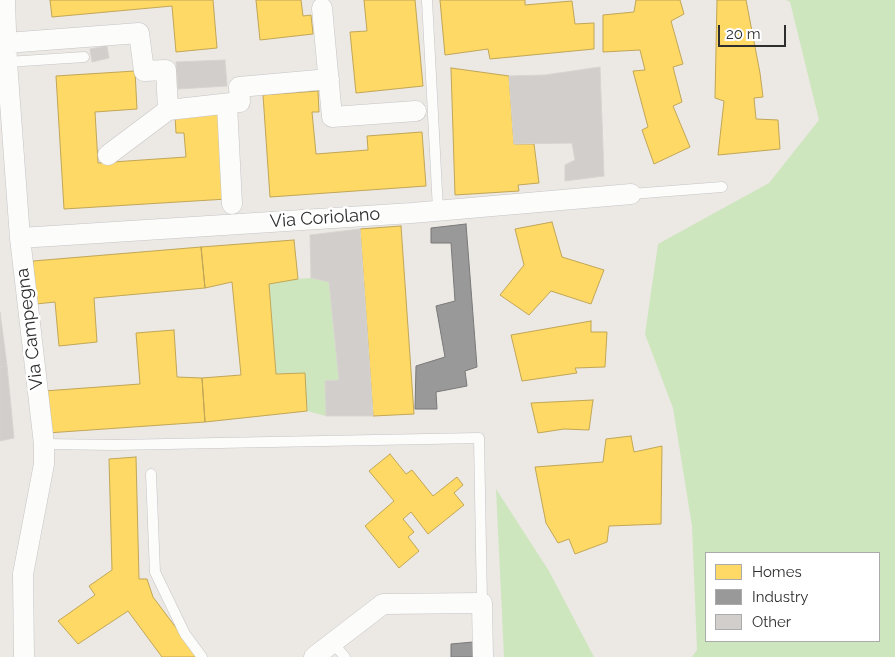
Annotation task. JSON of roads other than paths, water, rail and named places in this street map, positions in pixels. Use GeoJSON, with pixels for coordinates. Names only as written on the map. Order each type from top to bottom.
{"type":"FeatureCollection","features":[{"type":"Feature","properties":{"kind":"street","name":"Via Campegna"},"geometry":{"type":"LineString","coordinates":[[5,0],[6,53],[20,238],[44,444],[44,464],[23,574],[24,657]]}},
{"type":"Feature","properties":{"kind":"street"},"geometry":{"type":"LineString","coordinates":[[322,8],[332,117],[416,111]]}},
{"type":"Feature","properties":{"kind":"street"},"geometry":{"type":"LineString","coordinates":[[6,53],[139,33],[144,71],[166,70],[168,110]]}},
{"type":"Feature","properties":{"kind":"street"},"geometry":{"type":"LineString","coordinates":[[108,154],[168,110],[240,102],[239,87],[329,79]]}},
{"type":"Feature","properties":{"kind":"street"},"geometry":{"type":"LineString","coordinates":[[227,104],[232,204]]}},
{"type":"Feature","properties":{"kind":"street","name":"Via Coriolano"},"geometry":{"type":"LineString","coordinates":[[20,238],[438,210],[631,194]]}},
{"type":"Feature","properties":{"kind":"street"},"geometry":{"type":"LineString","coordinates":[[314,657],[339,650],[383,604],[482,603],[483,657]]}},
{"type":"Feature","properties":{"kind":"lane"},"geometry":{"type":"LineString","coordinates":[[427,0],[438,210]]}},
{"type":"Feature","properties":{"kind":"lane"},"geometry":{"type":"LineString","coordinates":[[6,53],[84,57]]}},
{"type":"Feature","properties":{"kind":"lane"},"geometry":{"type":"LineString","coordinates":[[631,194],[722,187]]}},
{"type":"Feature","properties":{"kind":"lane"},"geometry":{"type":"LineString","coordinates":[[44,444],[124,445],[479,438],[482,603]]}},
{"type":"Feature","properties":{"kind":"lane"},"geometry":{"type":"LineString","coordinates":[[151,474],[154,572],[185,634],[202,657]]}}]}
